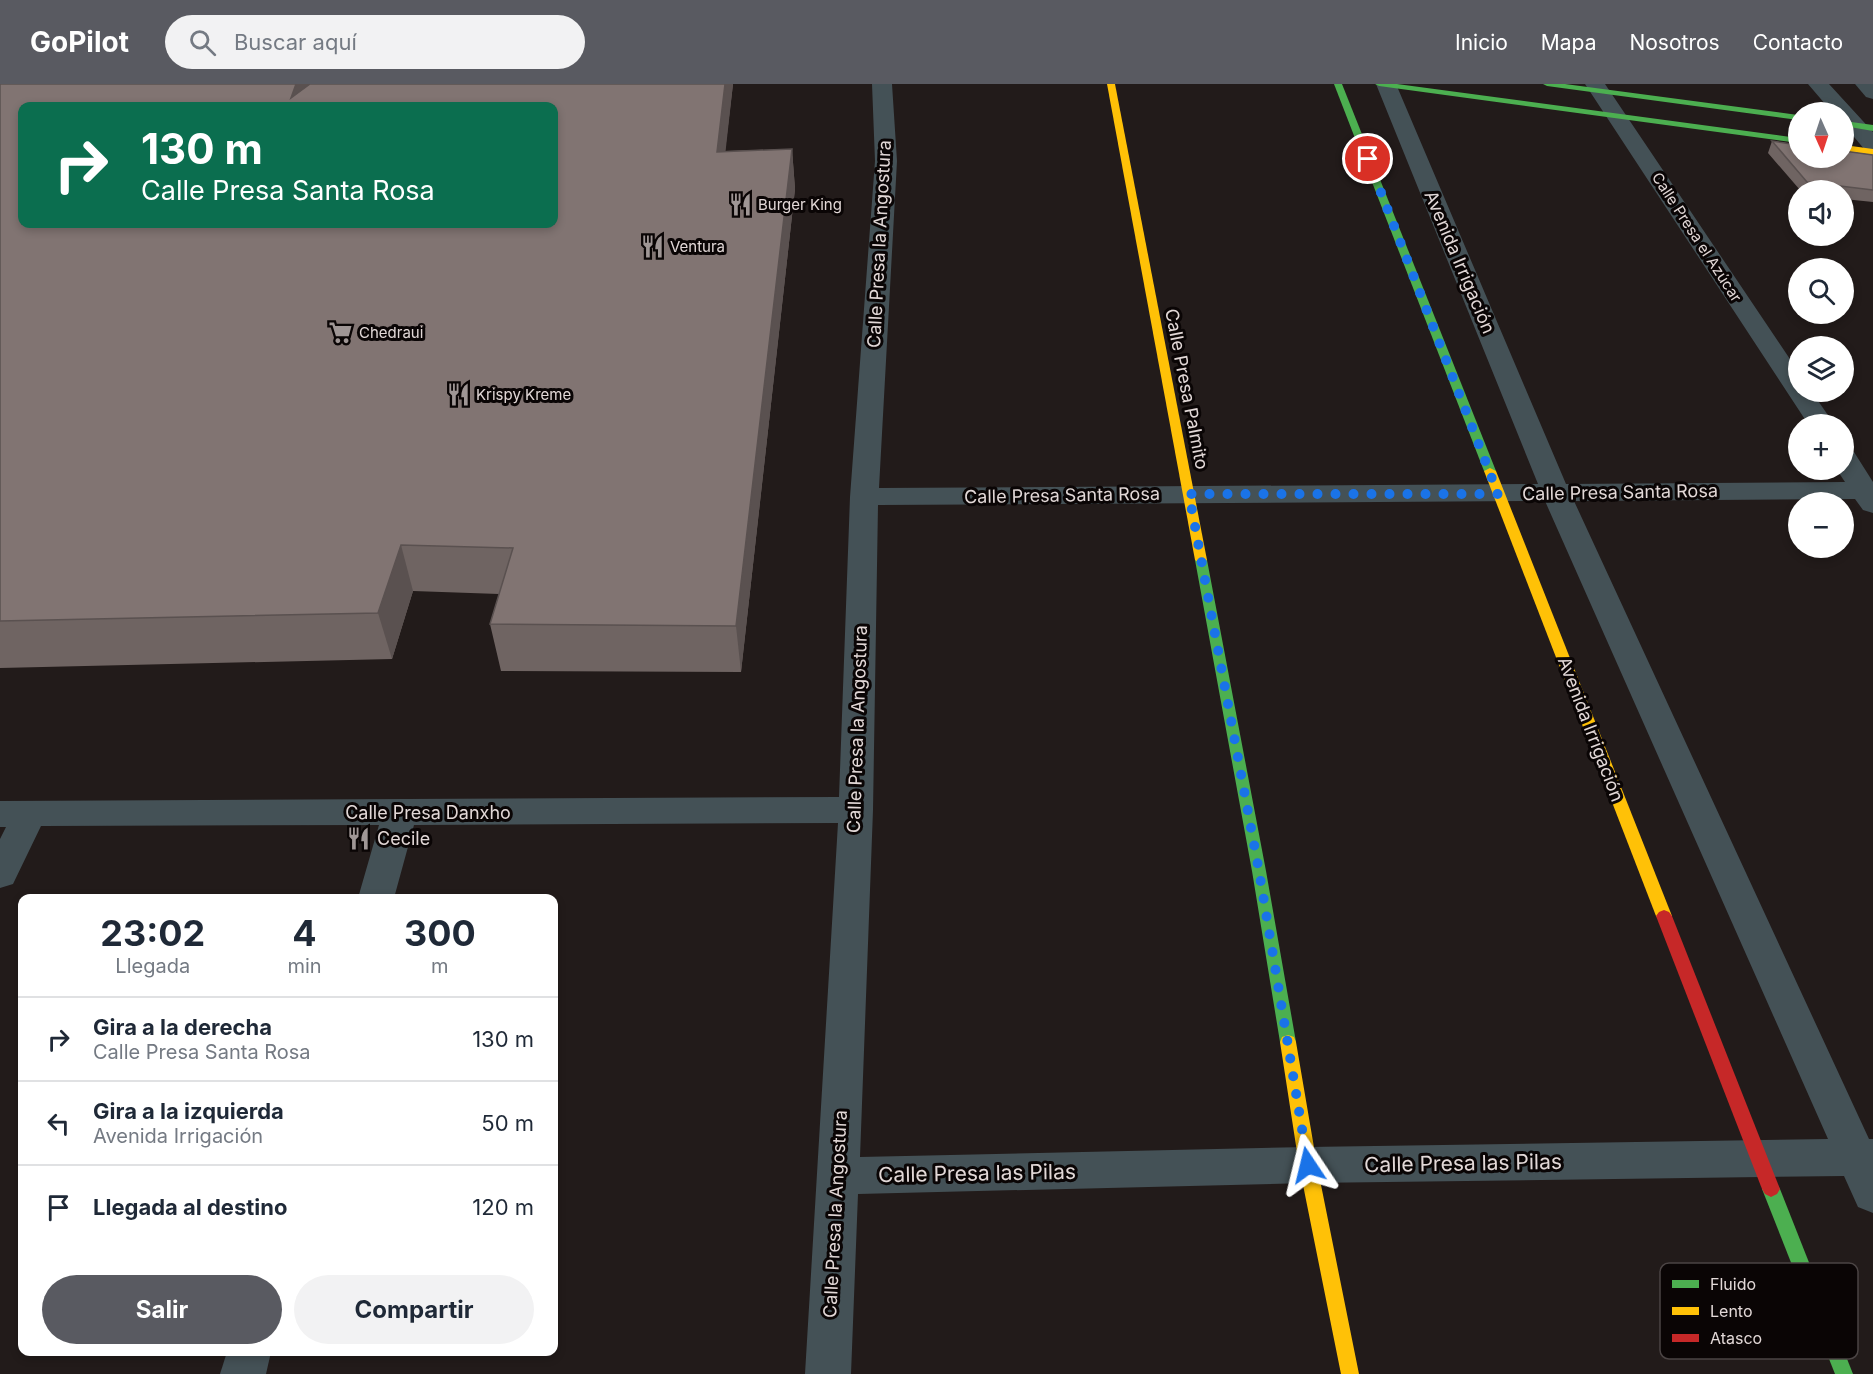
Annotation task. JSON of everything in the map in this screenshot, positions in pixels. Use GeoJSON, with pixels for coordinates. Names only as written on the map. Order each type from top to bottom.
{"type":"FeatureCollection","features":[{"type":"Feature","properties":{"kind":"street","name":"Calle Presa la Angostura"},"geometry":{"type":"LineString","coordinates":[[828,1374],[856,810],[864,497],[886,161],[882,84]]}},
{"type":"Feature","properties":{"kind":"street","name":"Calle Presa Palmito"},"geometry":{"type":"LineString","coordinates":[[1111,84],[1259,871],[1308,1165],[1350,1374]]}},
{"type":"Feature","properties":{"kind":"street","name":"Avenida Irrigación"},"geometry":{"type":"LineString","coordinates":[[1338,84],[1800,1263]]}},
{"type":"Feature","properties":{"kind":"street","name":"Avenida Irrigación"},"geometry":{"type":"LineString","coordinates":[[1384,84],[1555,491],[1864,1157],[1873,1194]]}},
{"type":"Feature","properties":{"kind":"street"},"geometry":{"type":"LineString","coordinates":[[1384,84],[1788,140]]}},
{"type":"Feature","properties":{"kind":"street"},"geometry":{"type":"LineString","coordinates":[[1547,84],[1598,87],[1788,116]]}},
{"type":"Feature","properties":{"kind":"street"},"geometry":{"type":"LineString","coordinates":[[1818,84],[1835,102]]}},
{"type":"Feature","properties":{"kind":"street"},"geometry":{"type":"LineString","coordinates":[[1865,84],[1873,93]]}},
{"type":"Feature","properties":{"kind":"street","name":"Calle Presa el Azúcar"},"geometry":{"type":"LineString","coordinates":[[1598,87],[1788,374]]}},
{"type":"Feature","properties":{"kind":"street"},"geometry":{"type":"LineString","coordinates":[[1854,123],[1873,145]]}},
{"type":"Feature","properties":{"kind":"street"},"geometry":{"type":"LineString","coordinates":[[1854,149],[1873,152]]}},
{"type":"Feature","properties":{"kind":"street"},"geometry":{"type":"LineString","coordinates":[[1854,472],[1870,495]]}},
{"type":"Feature","properties":{"kind":"street","name":"Calle Presa Santa Rosa"},"geometry":{"type":"LineString","coordinates":[[864,497],[1498,494],[1555,491],[1870,495]]}},
{"type":"Feature","properties":{"kind":"street","name":"Calle Presa Danxho"},"geometry":{"type":"LineString","coordinates":[[15,814],[856,810]]}},
{"type":"Feature","properties":{"kind":"street"},"geometry":{"type":"LineString","coordinates":[[377,894],[400,813]]}},
{"type":"Feature","properties":{"kind":"street"},"geometry":{"type":"LineString","coordinates":[[0,874],[15,814]]}},
{"type":"Feature","properties":{"kind":"street","name":"Calle Presa las Pilas"},"geometry":{"type":"LineString","coordinates":[[837,1176],[1308,1165],[1864,1157]]}},
{"type":"Feature","properties":{"kind":"street"},"geometry":{"type":"LineString","coordinates":[[243,1374],[248,1356]]}},
{"type":"Feature","properties":{"kind":"street","name":"Avenida Irrigación"},"geometry":{"type":"LineString","coordinates":[[1838,1359],[1844,1374]]}},
{"type":"Feature","properties":{"kind":"building"},"geometry":{"type":"Polygon","coordinates":[[[0,84],[296,84],[291,98],[310,84],[725,84],[717,152],[792,149],[736,626],[490,624],[513,548],[401,545],[378,613],[0,621],[0,84]]]}},
{"type":"Feature","properties":{"kind":"building"},"geometry":{"type":"Polygon","coordinates":[[[1772,141],[1788,143],[1788,160],[1772,141]]]}},
{"type":"Feature","properties":{"kind":"building"},"geometry":{"type":"Polygon","coordinates":[[[1854,152],[1873,155],[1873,190],[1854,188],[1854,180],[1805,180],[1795,168],[1854,168],[1854,152]]]}},
{"type":"Feature","properties":{"kind":"traffic: fast"},"geometry":{"type":"LineString","coordinates":[[1338,84],[1490,471]]}},
{"type":"Feature","properties":{"kind":"traffic: fast"},"geometry":{"type":"LineString","coordinates":[[1379,84],[1788,140]]}},
{"type":"Feature","properties":{"kind":"traffic: fast"},"geometry":{"type":"LineString","coordinates":[[1547,84],[1788,117]]}},
{"type":"Feature","properties":{"kind":"traffic: fast"},"geometry":{"type":"LineString","coordinates":[[1854,125],[1873,128]]}},
{"type":"Feature","properties":{"kind":"traffic: fast"},"geometry":{"type":"LineString","coordinates":[[1201,560],[1259,871],[1288,1042]]}},
{"type":"Feature","properties":{"kind":"traffic: fast"},"geometry":{"type":"LineString","coordinates":[[1771,1189],[1800,1263]]}},
{"type":"Feature","properties":{"kind":"traffic: fast"},"geometry":{"type":"LineString","coordinates":[[1838,1359],[1844,1374]]}},
{"type":"Feature","properties":{"kind":"traffic: slow"},"geometry":{"type":"LineString","coordinates":[[1111,84],[1201,560]]}},
{"type":"Feature","properties":{"kind":"traffic: slow"},"geometry":{"type":"LineString","coordinates":[[1854,149],[1873,152]]}},
{"type":"Feature","properties":{"kind":"traffic: slow"},"geometry":{"type":"LineString","coordinates":[[1490,471],[1664,916]]}},
{"type":"Feature","properties":{"kind":"traffic: slow"},"geometry":{"type":"LineString","coordinates":[[1288,1042],[1308,1165],[1350,1374]]}},
{"type":"Feature","properties":{"kind":"traffic: jam"},"geometry":{"type":"LineString","coordinates":[[1664,916],[1771,1189]]}},
{"type":"Feature","properties":{"kind":"place","name":"Burger King"},"geometry":{"type":"Point","coordinates":[740,204]}},
{"type":"Feature","properties":{"kind":"place","name":"Ventura"},"geometry":{"type":"Point","coordinates":[652,246]}},
{"type":"Feature","properties":{"kind":"place","name":"Chedraui"},"geometry":{"type":"Point","coordinates":[341,332]}},
{"type":"Feature","properties":{"kind":"place","name":"Krispy Kreme"},"geometry":{"type":"Point","coordinates":[458,394]}},
{"type":"Feature","properties":{"kind":"place","name":"Cecile"},"geometry":{"type":"Point","coordinates":[359,838]}},
{"type":"Feature","properties":{"kind":"route"},"geometry":{"type":"LineString","coordinates":[[1308,1165],[1259,871],[1189,494],[1498,494],[1368,159]]}}]}
